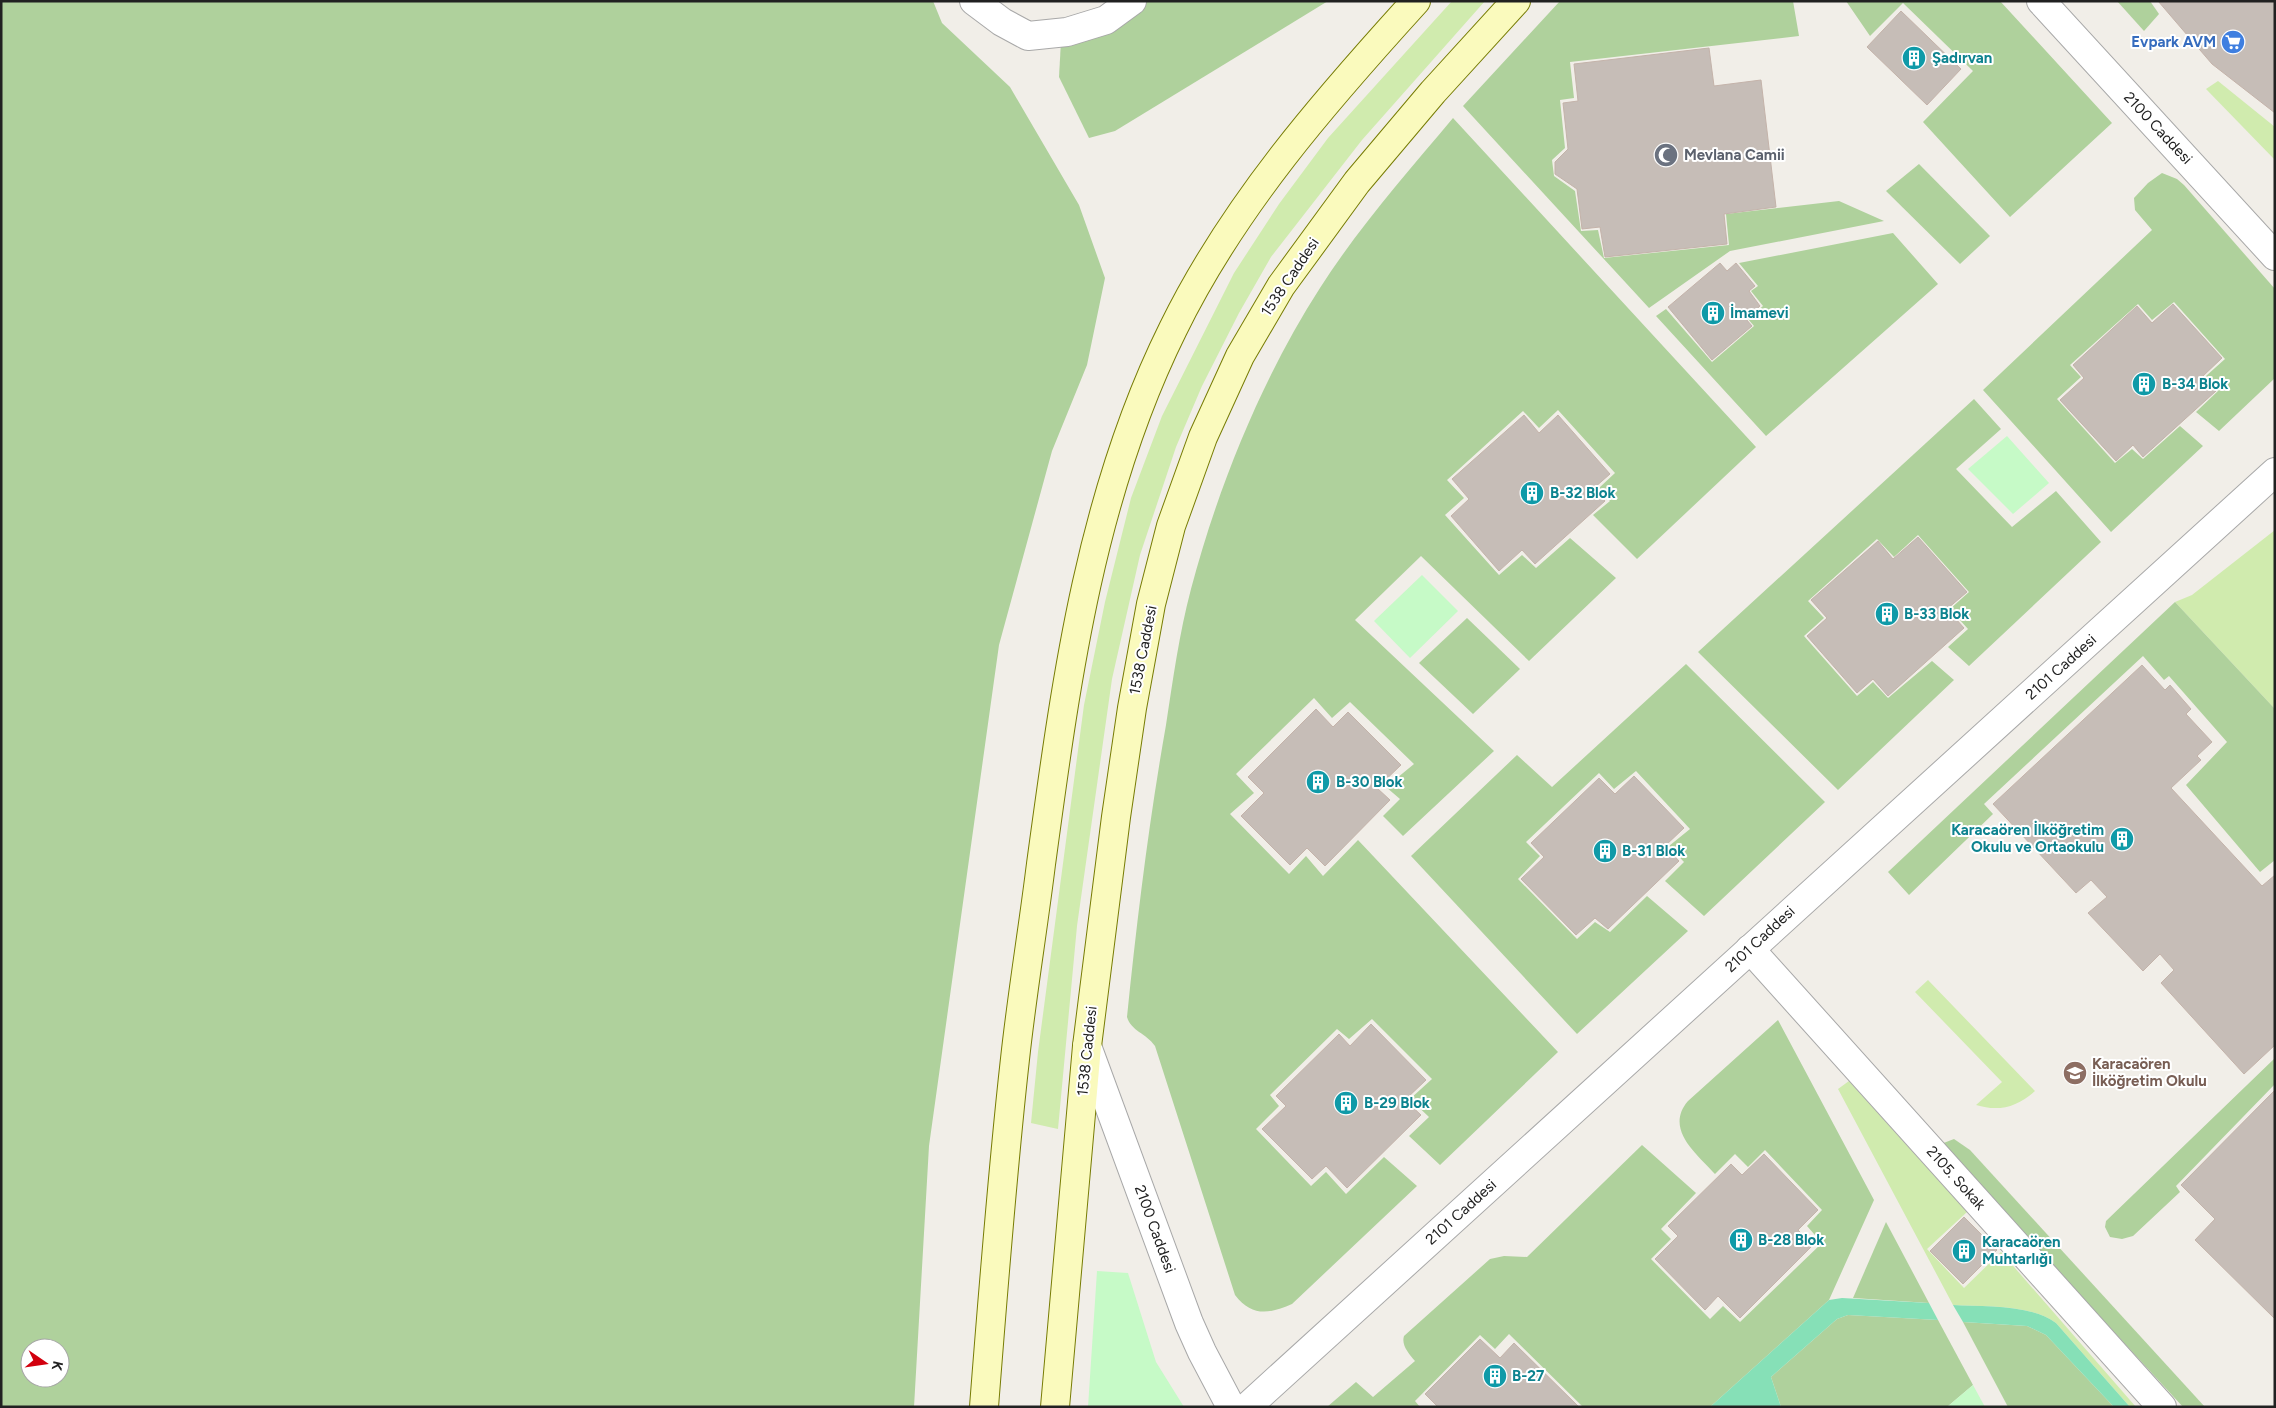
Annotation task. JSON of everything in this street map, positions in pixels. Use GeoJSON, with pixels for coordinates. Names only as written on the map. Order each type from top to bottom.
{"type":"FeatureCollection","features":[{"type":"Feature","properties":{"kind":"main road"},"geometry":{"type":"LineString","coordinates":[[984,1407],[1014,1065],[1064,696],[1080,610],[1102,517],[1124,444],[1174,326],[1219,249],[1259,189],[1323,105],[1416,1]]}},
{"type":"Feature","properties":{"kind":"main road","name":"1538 Caddesi"},"geometry":{"type":"LineString","coordinates":[[1055,1407],[1087,1046],[1118,799],[1151,604],[1171,526],[1203,437],[1240,356],[1281,286],[1357,182],[1433,92],[1516,1]]}},
{"type":"Feature","properties":{"kind":"street"},"geometry":{"type":"LineString","coordinates":[[974,1],[1002,22],[1028,36],[1067,32],[1106,20],[1132,1]]}},
{"type":"Feature","properties":{"kind":"street","name":"2100 Caddesi"},"geometry":{"type":"LineString","coordinates":[[2041,1],[2275,256]]}},
{"type":"Feature","properties":{"kind":"street","name":"2101 Caddesi"},"geometry":{"type":"LineString","coordinates":[[1247,1407],[2275,472]]}},
{"type":"Feature","properties":{"kind":"street","name":"2105. Sokak"},"geometry":{"type":"LineString","coordinates":[[1750,949],[2162,1407]]}},
{"type":"Feature","properties":{"kind":"street","name":"2100 Caddesi"},"geometry":{"type":"LineString","coordinates":[[1087,1046],[1189,1323],[1231,1407]]}},
{"type":"Feature","properties":{"kind":"green space"},"geometry":{"type":"Polygon","coordinates":[[[1,1],[933,1],[942,23],[1010,87],[1079,205],[1105,278],[1087,365],[1052,451],[999,645],[929,1146],[914,1407],[1,1407],[1,1]]]}},
{"type":"Feature","properties":{"kind":"green space"},"geometry":{"type":"Polygon","coordinates":[[[1143,1],[1328,1],[1115,131],[1089,138],[1059,77],[1061,41],[1143,1]]]}},
{"type":"Feature","properties":{"kind":"green space"},"geometry":{"type":"Polygon","coordinates":[[[1452,1],[1485,1],[1362,140],[1271,257],[1239,313],[1202,386],[1176,447],[1140,555],[1112,679],[1077,926],[1058,1129],[1031,1123],[1038,1052],[1084,705],[1105,602],[1131,498],[1162,416],[1234,273],[1279,204],[1328,138],[1452,1]]]}},
{"type":"Feature","properties":{"kind":"green space"},"geometry":{"type":"Polygon","coordinates":[[[1560,1],[1793,1],[1799,36],[1570,62],[1574,98],[1560,100],[1565,148],[1552,160],[1554,176],[1575,191],[1581,231],[1598,230],[1604,258],[1729,245],[1726,214],[1839,201],[1884,221],[1730,251],[1649,308],[1463,106],[1560,1]]]}},
{"type":"Feature","properties":{"kind":"green space"},"geometry":{"type":"Polygon","coordinates":[[[1846,1],[2000,1],[2112,123],[2010,217],[1923,122],[1973,71],[1903,3],[1870,36],[1846,1]]]}},
{"type":"Feature","properties":{"kind":"green space"},"geometry":{"type":"Polygon","coordinates":[[[2117,1],[2150,1],[2159,14],[2144,31],[2117,1]]]}},
{"type":"Feature","properties":{"kind":"green space"},"geometry":{"type":"Polygon","coordinates":[[[2218,81],[2275,127],[2275,160],[2206,89],[2218,81]]]}},
{"type":"Feature","properties":{"kind":"green space"},"geometry":{"type":"Polygon","coordinates":[[[1453,118],[1756,447],[1637,559],[1593,515],[1610,501],[1599,488],[1615,473],[1558,410],[1539,428],[1523,411],[1447,480],[1464,498],[1445,515],[1499,575],[1522,555],[1536,568],[1570,538],[1616,578],[1529,661],[1421,556],[1355,620],[1494,751],[1403,836],[1383,816],[1400,799],[1386,787],[1414,764],[1350,702],[1332,718],[1314,698],[1236,774],[1254,793],[1230,814],[1289,874],[1306,856],[1323,876],[1358,840],[1558,1052],[1440,1165],[1409,1136],[1429,1117],[1410,1099],[1432,1079],[1372,1019],[1349,1039],[1337,1029],[1270,1095],[1279,1106],[1256,1129],[1311,1186],[1326,1172],[1346,1194],[1384,1157],[1417,1186],[1292,1304],[1276,1310],[1261,1312],[1248,1307],[1235,1295],[1155,1046],[1132,1026],[1127,1017],[1154,797],[1180,640],[1191,589],[1214,512],[1244,434],[1279,359],[1335,265],[1384,201],[1453,118]]]}},
{"type":"Feature","properties":{"kind":"green space"},"geometry":{"type":"Polygon","coordinates":[[[1919,164],[1990,236],[1960,264],[1886,191],[1919,164]]]}},
{"type":"Feature","properties":{"kind":"green space"},"geometry":{"type":"Polygon","coordinates":[[[2162,173],[2177,179],[2184,185],[2275,289],[2275,378],[2219,431],[2196,412],[2218,391],[2206,376],[2225,359],[2174,302],[2152,320],[2138,304],[2070,365],[2081,377],[2057,399],[2115,463],[2132,449],[2143,459],[2180,426],[2203,446],[2111,532],[1983,390],[2152,230],[2135,210],[2134,198],[2148,183],[2162,173]]]}},
{"type":"Feature","properties":{"kind":"green space"},"geometry":{"type":"Polygon","coordinates":[[[1893,233],[1938,284],[1766,436],[1656,316],[1666,309],[1712,362],[1754,326],[1748,319],[1763,306],[1751,291],[1758,286],[1739,263],[1893,233]]]}},
{"type":"Feature","properties":{"kind":"green space"},"geometry":{"type":"Polygon","coordinates":[[[1974,399],[2001,429],[1956,469],[2012,527],[2056,491],[2101,542],[1969,666],[1948,647],[1968,629],[1950,609],[1969,592],[1918,535],[1894,557],[1877,539],[1808,601],[1824,618],[1804,636],[1857,696],[1873,682],[1888,698],[1932,661],[1954,680],[1838,790],[1698,652],[1974,399]]]}},
{"type":"Feature","properties":{"kind":"green space"},"geometry":{"type":"Polygon","coordinates":[[[2007,436],[2049,483],[2013,514],[1968,469],[2007,436]]]}},
{"type":"Feature","properties":{"kind":"green space"},"geometry":{"type":"Polygon","coordinates":[[[2275,530],[2275,709],[2175,602],[2192,595],[2275,530]]]}},
{"type":"Feature","properties":{"kind":"green space"},"geometry":{"type":"Polygon","coordinates":[[[1422,575],[1458,611],[1410,658],[1374,621],[1422,575]]]}},
{"type":"Feature","properties":{"kind":"green space"},"geometry":{"type":"Polygon","coordinates":[[[2175,602],[2275,709],[2275,860],[2260,872],[2186,785],[2227,742],[2169,676],[2164,680],[2143,656],[1984,804],[1993,814],[1909,895],[1888,872],[2175,602]]]}},
{"type":"Feature","properties":{"kind":"green space"},"geometry":{"type":"Polygon","coordinates":[[[1467,618],[1520,669],[1473,714],[1419,663],[1467,618]]]}},
{"type":"Feature","properties":{"kind":"green space"},"geometry":{"type":"Polygon","coordinates":[[[1686,664],[1825,802],[1704,916],[1665,881],[1684,862],[1669,846],[1690,829],[1636,771],[1614,789],[1599,773],[1526,842],[1540,856],[1518,879],[1577,939],[1595,922],[1610,932],[1647,896],[1688,931],[1577,1034],[1411,856],[1517,755],[1552,787],[1686,664]]]}},
{"type":"Feature","properties":{"kind":"green space"},"geometry":{"type":"Polygon","coordinates":[[[1928,980],[2035,1091],[2021,1101],[2007,1107],[1992,1108],[1976,1105],[2002,1082],[1915,992],[1928,980]]]}},
{"type":"Feature","properties":{"kind":"green space"},"geometry":{"type":"Polygon","coordinates":[[[1778,1020],[1874,1200],[1829,1300],[1710,1407],[1583,1407],[1509,1334],[1495,1349],[1480,1335],[1415,1401],[1420,1407],[1327,1407],[1356,1382],[1373,1397],[1415,1361],[1405,1346],[1404,1336],[1490,1259],[1504,1256],[1527,1257],[1642,1145],[1696,1193],[1661,1229],[1671,1239],[1651,1259],[1710,1319],[1723,1306],[1740,1322],[1822,1243],[1807,1226],[1822,1210],[1765,1150],[1748,1167],[1735,1154],[1715,1174],[1686,1140],[1681,1131],[1680,1121],[1682,1111],[1688,1101],[1778,1020]]]}},
{"type":"Feature","properties":{"kind":"green space"},"geometry":{"type":"Polygon","coordinates":[[[2275,1058],[2275,1084],[2176,1186],[2180,1192],[2133,1236],[2122,1239],[2110,1237],[2105,1227],[2106,1221],[2275,1058]]]}},
{"type":"Feature","properties":{"kind":"green space"},"geometry":{"type":"Polygon","coordinates":[[[1849,1081],[1967,1212],[1927,1249],[1964,1288],[2001,1252],[2136,1407],[2130,1407],[2056,1323],[2046,1317],[2021,1309],[1953,1305],[1838,1089],[1849,1081]]]}},
{"type":"Feature","properties":{"kind":"green space"},"geometry":{"type":"Polygon","coordinates":[[[1954,1139],[1970,1150],[2205,1407],[2183,1407],[1941,1144],[1954,1139]]]}},
{"type":"Feature","properties":{"kind":"green space"},"geometry":{"type":"Polygon","coordinates":[[[1886,1222],[1929,1303],[1853,1298],[1886,1222]]]}},
{"type":"Feature","properties":{"kind":"green space"},"geometry":{"type":"Polygon","coordinates":[[[1097,1271],[1128,1273],[1156,1362],[1184,1407],[1088,1407],[1097,1271]]]}},
{"type":"Feature","properties":{"kind":"green space"},"geometry":{"type":"Polygon","coordinates":[[[1842,1298],[1929,1303],[1938,1320],[1848,1315],[1837,1319],[1771,1377],[1781,1407],[1710,1407],[1829,1300],[1842,1298]]]}},
{"type":"Feature","properties":{"kind":"green space"},"geometry":{"type":"Polygon","coordinates":[[[1953,1305],[2021,1309],[2046,1317],[2056,1323],[2130,1407],[2114,1407],[2046,1335],[2027,1326],[1963,1322],[1953,1305]]]}},
{"type":"Feature","properties":{"kind":"green space"},"geometry":{"type":"Polygon","coordinates":[[[1848,1315],[1938,1320],[1973,1385],[1947,1407],[1781,1407],[1771,1377],[1837,1319],[1848,1315]]]}},
{"type":"Feature","properties":{"kind":"green space"},"geometry":{"type":"Polygon","coordinates":[[[1963,1322],[2027,1326],[2046,1335],[2114,1407],[2008,1407],[1963,1322]]]}},
{"type":"Feature","properties":{"kind":"green space"},"geometry":{"type":"Polygon","coordinates":[[[1973,1385],[1985,1407],[1947,1407],[1973,1385]]]}},
{"type":"Feature","properties":{"kind":"building","name":"Evpark AVM"},"geometry":{"type":"Polygon","coordinates":[[[2158,1],[2275,1],[2275,113],[2212,64],[2158,1]]]}},
{"type":"Feature","properties":{"kind":"building","name":"Şadırvan"},"geometry":{"type":"Polygon","coordinates":[[[1901,11],[1961,69],[1927,105],[1867,47],[1901,11]]]}},
{"type":"Feature","properties":{"kind":"building","name":"Mevlana Camii"},"geometry":{"type":"Polygon","coordinates":[[[1709,48],[1714,86],[1761,80],[1776,207],[1724,214],[1727,244],[1605,257],[1600,227],[1582,229],[1577,189],[1555,174],[1555,162],[1568,149],[1563,103],[1578,101],[1574,64],[1709,48]]]}},
{"type":"Feature","properties":{"kind":"building","name":"İmamevi"},"geometry":{"type":"Polygon","coordinates":[[[1720,263],[1727,271],[1736,263],[1755,286],[1749,291],[1760,306],[1746,319],[1752,326],[1712,360],[1668,307],[1720,263]]]}},
{"type":"Feature","properties":{"kind":"building","name":"B-34 Blok"},"geometry":{"type":"Polygon","coordinates":[[[2173,304],[2222,358],[2203,376],[2216,391],[2143,457],[2133,445],[2116,461],[2060,400],[2084,378],[2073,365],[2137,306],[2152,323],[2173,304]]]}},
{"type":"Feature","properties":{"kind":"building","name":"B-32 Blok"},"geometry":{"type":"Polygon","coordinates":[[[1524,415],[1539,433],[1558,415],[1610,474],[1594,488],[1605,501],[1535,564],[1522,550],[1499,571],[1451,516],[1469,499],[1452,479],[1524,415]]]}},
{"type":"Feature","properties":{"kind":"building","name":"B-33 Blok"},"geometry":{"type":"Polygon","coordinates":[[[1918,537],[1967,592],[1947,609],[1964,628],[1888,696],[1873,679],[1857,693],[1807,636],[1827,618],[1811,600],[1878,541],[1893,559],[1918,537]]]}},
{"type":"Feature","properties":{"kind":"building","name":"Karacaören İlköğretim Okulu ve Ortaokulu"},"geometry":{"type":"Polygon","coordinates":[[[2142,665],[2165,690],[2170,685],[2191,709],[2186,714],[2212,742],[2197,756],[2201,760],[2171,788],[2262,886],[2275,875],[2275,1045],[2244,1074],[2161,983],[2174,970],[2160,954],[2143,971],[2088,913],[2107,897],[2091,880],[2076,893],[1993,804],[2142,665]]]}},
{"type":"Feature","properties":{"kind":"building","name":"B-30 Blok"},"geometry":{"type":"Polygon","coordinates":[[[1316,709],[1333,727],[1348,712],[1401,765],[1377,788],[1390,800],[1325,866],[1307,848],[1290,865],[1241,816],[1264,793],[1248,777],[1316,709]]]}},
{"type":"Feature","properties":{"kind":"building","name":"B-31 Blok"},"geometry":{"type":"Polygon","coordinates":[[[1634,776],[1684,828],[1665,846],[1679,861],[1608,929],[1595,918],[1576,935],[1521,879],[1544,857],[1531,843],[1599,778],[1615,794],[1634,776]]]}},
{"type":"Feature","properties":{"kind":"building","name":"B-29 Blok"},"geometry":{"type":"Polygon","coordinates":[[[1371,1024],[1426,1080],[1405,1100],[1421,1115],[1347,1188],[1326,1166],[1312,1179],[1262,1129],[1286,1106],[1276,1096],[1339,1034],[1350,1046],[1371,1024]]]}},
{"type":"Feature","properties":{"kind":"building"},"geometry":{"type":"Polygon","coordinates":[[[2275,1090],[2275,1319],[2195,1240],[2215,1219],[2181,1185],[2275,1090]]]}},
{"type":"Feature","properties":{"kind":"building","name":"B-28 Blok"},"geometry":{"type":"Polygon","coordinates":[[[1764,1154],[1818,1210],[1798,1230],[1813,1245],[1740,1318],[1718,1296],[1705,1310],[1655,1259],[1678,1236],[1668,1226],[1731,1164],[1742,1175],[1764,1154]]]}},
{"type":"Feature","properties":{"kind":"building","name":"Karacaören Muhtarlığı"},"geometry":{"type":"Polygon","coordinates":[[[1964,1217],[1997,1250],[1963,1284],[1930,1251],[1964,1217]]]}},
{"type":"Feature","properties":{"kind":"building","name":"B-27"},"geometry":{"type":"Polygon","coordinates":[[[1480,1339],[1500,1358],[1514,1343],[1579,1407],[1438,1407],[1425,1394],[1480,1339]]]}},
{"type":"Feature","properties":{"kind":"place","name":"Evpark AVM"},"geometry":{"type":"Point","coordinates":[2233,42]}},
{"type":"Feature","properties":{"kind":"place","name":"Şadırvan"},"geometry":{"type":"Point","coordinates":[1914,58]}},
{"type":"Feature","properties":{"kind":"place","name":"Mevlana Camii"},"geometry":{"type":"Point","coordinates":[1666,155]}},
{"type":"Feature","properties":{"kind":"place","name":"İmamevi"},"geometry":{"type":"Point","coordinates":[1713,313]}},
{"type":"Feature","properties":{"kind":"place","name":"B-34 Blok"},"geometry":{"type":"Point","coordinates":[2144,384]}},
{"type":"Feature","properties":{"kind":"place","name":"B-32 Blok"},"geometry":{"type":"Point","coordinates":[1532,493]}},
{"type":"Feature","properties":{"kind":"place","name":"B-33 Blok"},"geometry":{"type":"Point","coordinates":[1887,614]}},
{"type":"Feature","properties":{"kind":"place","name":"B-30 Blok"},"geometry":{"type":"Point","coordinates":[1318,782]}},
{"type":"Feature","properties":{"kind":"place","name":"Karacaören İlköğretim Okulu ve Ortaokulu"},"geometry":{"type":"Point","coordinates":[2122,839]}},
{"type":"Feature","properties":{"kind":"place","name":"B-31 Blok"},"geometry":{"type":"Point","coordinates":[1605,851]}},
{"type":"Feature","properties":{"kind":"place","name":"Karacaören İlköğretim Okulu"},"geometry":{"type":"Point","coordinates":[2075,1073]}},
{"type":"Feature","properties":{"kind":"place","name":"B-29 Blok"},"geometry":{"type":"Point","coordinates":[1346,1103]}},
{"type":"Feature","properties":{"kind":"place","name":"B-28 Blok"},"geometry":{"type":"Point","coordinates":[1741,1240]}},
{"type":"Feature","properties":{"kind":"place","name":"Karacaören Muhtarlığı"},"geometry":{"type":"Point","coordinates":[1964,1251]}},
{"type":"Feature","properties":{"kind":"place","name":"B-27"},"geometry":{"type":"Point","coordinates":[1495,1376]}}]}
